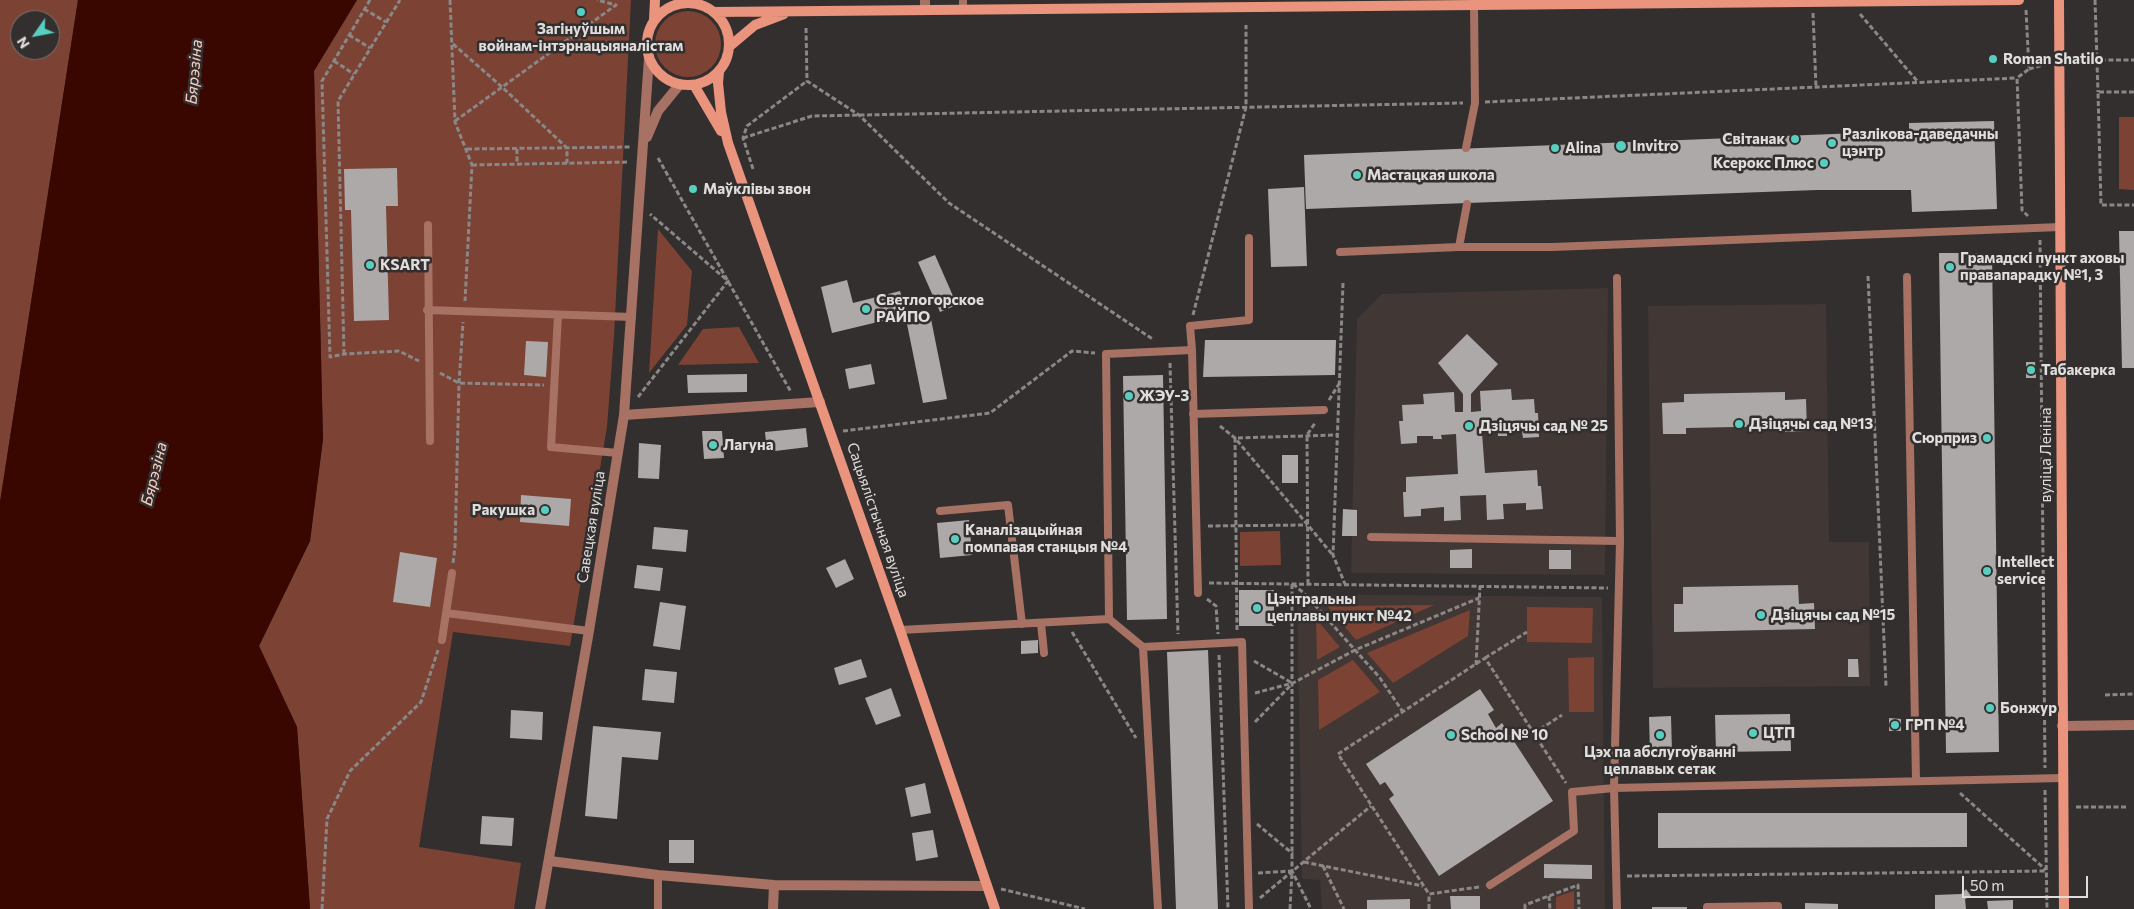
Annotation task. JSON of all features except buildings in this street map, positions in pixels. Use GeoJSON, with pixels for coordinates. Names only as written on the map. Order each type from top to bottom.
{"type":"FeatureCollection","features":[{"type":"Feature","properties":{"kind":"street"},"geometry":{"type":"LineString","coordinates":[[654,20],[655,0]]}},
{"type":"Feature","properties":{"kind":"street"},"geometry":{"type":"LineString","coordinates":[[714,12],[794,11],[925,5],[1474,5],[1618,2],[2019,0]]}},
{"type":"Feature","properties":{"kind":"street","name":"вуліца Леніна"},"geometry":{"type":"LineString","coordinates":[[2060,0],[2064,909]]}},
{"type":"Feature","properties":{"kind":"street"},"geometry":{"type":"LineString","coordinates":[[689,1],[703,5],[723,21],[729,33],[730,46],[727,60],[719,72],[708,81],[694,85],[680,84],[667,79],[656,70],[649,58],[646,45],[648,32],[654,20],[664,10],[676,4],[689,1]]}},
{"type":"Feature","properties":{"kind":"street"},"geometry":{"type":"LineString","coordinates":[[730,46],[755,26],[794,11]]}},
{"type":"Feature","properties":{"kind":"street","name":"Савецкая вуліца"},"geometry":{"type":"LineString","coordinates":[[540,909],[589,632],[624,415],[649,58]]}},
{"type":"Feature","properties":{"kind":"street","name":"Сацыялістычная вуліца"},"geometry":{"type":"LineString","coordinates":[[719,72],[718,83],[721,112],[728,142],[900,630],[995,909]]}},
{"type":"Feature","properties":{"kind":"street","name":"Савецкая вуліца"},"geometry":{"type":"LineString","coordinates":[[643,147],[658,111],[680,84]]}},
{"type":"Feature","properties":{"kind":"street","name":"Сацыялістычная вуліца"},"geometry":{"type":"LineString","coordinates":[[694,85],[728,142]]}},
{"type":"Feature","properties":{"kind":"street"},"geometry":{"type":"LineString","coordinates":[[624,415],[820,402]]}},
{"type":"Feature","properties":{"kind":"street"},"geometry":{"type":"LineString","coordinates":[[2062,726],[2134,725]]}},
{"type":"Feature","properties":{"kind":"street"},"geometry":{"type":"LineString","coordinates":[[550,861],[658,875],[774,885],[988,889]]}},
{"type":"Feature","properties":{"kind":"street"},"geometry":{"type":"LineString","coordinates":[[773,909],[774,885]]}},
{"type":"Feature","properties":{"kind":"lane"},"geometry":{"type":"LineString","coordinates":[[1466,148],[1475,102],[1474,5]]}},
{"type":"Feature","properties":{"kind":"lane"},"geometry":{"type":"LineString","coordinates":[[1459,247],[1468,204]]}},
{"type":"Feature","properties":{"kind":"lane"},"geometry":{"type":"LineString","coordinates":[[428,225],[427,310],[430,441]]}},
{"type":"Feature","properties":{"kind":"lane"},"geometry":{"type":"LineString","coordinates":[[1340,252],[1459,247],[1553,247],[2060,227]]}},
{"type":"Feature","properties":{"kind":"lane"},"geometry":{"type":"LineString","coordinates":[[1198,593],[1190,326],[1249,320],[1249,238]]}},
{"type":"Feature","properties":{"kind":"lane"},"geometry":{"type":"LineString","coordinates":[[1907,277],[1916,781]]}},
{"type":"Feature","properties":{"kind":"lane"},"geometry":{"type":"LineString","coordinates":[[1617,278],[1620,541],[1614,788],[1617,909]]}},
{"type":"Feature","properties":{"kind":"lane"},"geometry":{"type":"LineString","coordinates":[[427,310],[632,318]]}},
{"type":"Feature","properties":{"kind":"lane"},"geometry":{"type":"LineString","coordinates":[[558,314],[551,446],[618,453]]}},
{"type":"Feature","properties":{"kind":"lane"},"geometry":{"type":"LineString","coordinates":[[1109,619],[1106,354],[1192,350]]}},
{"type":"Feature","properties":{"kind":"lane"},"geometry":{"type":"LineString","coordinates":[[1193,414],[1324,410]]}},
{"type":"Feature","properties":{"kind":"lane"},"geometry":{"type":"LineString","coordinates":[[940,511],[1008,505],[1022,624]]}},
{"type":"Feature","properties":{"kind":"lane"},"geometry":{"type":"LineString","coordinates":[[1371,537],[1620,541]]}},
{"type":"Feature","properties":{"kind":"lane"},"geometry":{"type":"LineString","coordinates":[[442,640],[452,573]]}},
{"type":"Feature","properties":{"kind":"lane"},"geometry":{"type":"LineString","coordinates":[[446,613],[589,632]]}},
{"type":"Feature","properties":{"kind":"lane"},"geometry":{"type":"LineString","coordinates":[[900,630],[1109,619],[1142,647],[1242,642],[1249,908]]}},
{"type":"Feature","properties":{"kind":"lane"},"geometry":{"type":"LineString","coordinates":[[1042,623],[1044,653]]}},
{"type":"Feature","properties":{"kind":"lane"},"geometry":{"type":"LineString","coordinates":[[1142,647],[1158,909]]}},
{"type":"Feature","properties":{"kind":"lane"},"geometry":{"type":"LineString","coordinates":[[1490,885],[1574,832],[1572,792],[1614,788],[2063,778]]}},
{"type":"Feature","properties":{"kind":"lane"},"geometry":{"type":"LineString","coordinates":[[658,875],[658,909]]}},
{"type":"Feature","properties":{"kind":"lane"},"geometry":{"type":"LineString","coordinates":[[1707,909],[1707,907],[1778,906],[1778,909]]}},
{"type":"Feature","properties":{"kind":"path"},"geometry":{"type":"LineString","coordinates":[[370,0],[322,81],[330,357],[344,354],[399,351],[459,383],[554,386]]}},
{"type":"Feature","properties":{"kind":"path"},"geometry":{"type":"LineString","coordinates":[[344,354],[338,101],[400,0]]}},
{"type":"Feature","properties":{"kind":"path"},"geometry":{"type":"LineString","coordinates":[[450,0],[455,122],[472,165],[459,383],[455,547],[452,573]]}},
{"type":"Feature","properties":{"kind":"path"},"geometry":{"type":"LineString","coordinates":[[455,122],[616,5],[597,0]]}},
{"type":"Feature","properties":{"kind":"path"},"geometry":{"type":"LineString","coordinates":[[2025,0],[2029,69]]}},
{"type":"Feature","properties":{"kind":"path"},"geometry":{"type":"LineString","coordinates":[[2095,0],[2100,205],[2134,205]]}},
{"type":"Feature","properties":{"kind":"path"},"geometry":{"type":"LineString","coordinates":[[1813,2],[1816,87]]}},
{"type":"Feature","properties":{"kind":"path"},"geometry":{"type":"LineString","coordinates":[[1849,2],[1918,82]]}},
{"type":"Feature","properties":{"kind":"path"},"geometry":{"type":"LineString","coordinates":[[364,9],[386,22]]}},
{"type":"Feature","properties":{"kind":"path"},"geometry":{"type":"LineString","coordinates":[[1190,326],[1246,107],[1246,25]]}},
{"type":"Feature","properties":{"kind":"path"},"geometry":{"type":"LineString","coordinates":[[806,28],[807,81]]}},
{"type":"Feature","properties":{"kind":"path"},"geometry":{"type":"LineString","coordinates":[[349,35],[370,48]]}},
{"type":"Feature","properties":{"kind":"path"},"geometry":{"type":"LineString","coordinates":[[452,44],[502,87],[567,148],[567,163]]}},
{"type":"Feature","properties":{"kind":"path"},"geometry":{"type":"LineString","coordinates":[[807,81],[747,126],[743,138],[812,116],[1475,102],[2017,78],[2029,69],[2061,60],[2134,60]]}},
{"type":"Feature","properties":{"kind":"path"},"geometry":{"type":"LineString","coordinates":[[334,61],[354,74]]}},
{"type":"Feature","properties":{"kind":"path"},"geometry":{"type":"LineString","coordinates":[[2017,78],[2022,210],[2040,228],[2047,909]]}},
{"type":"Feature","properties":{"kind":"path"},"geometry":{"type":"LineString","coordinates":[[807,81],[859,115],[949,203],[1170,350],[1179,645]]}},
{"type":"Feature","properties":{"kind":"path"},"geometry":{"type":"LineString","coordinates":[[2098,92],[2134,92]]}},
{"type":"Feature","properties":{"kind":"path"},"geometry":{"type":"LineString","coordinates":[[467,150],[643,147]]}},
{"type":"Feature","properties":{"kind":"path"},"geometry":{"type":"LineString","coordinates":[[517,149],[517,164]]}},
{"type":"Feature","properties":{"kind":"path"},"geometry":{"type":"LineString","coordinates":[[658,158],[797,403]]}},
{"type":"Feature","properties":{"kind":"path"},"geometry":{"type":"LineString","coordinates":[[472,165],[642,161]]}},
{"type":"Feature","properties":{"kind":"path"},"geometry":{"type":"LineString","coordinates":[[640,204],[728,281]]}},
{"type":"Feature","properties":{"kind":"path"},"geometry":{"type":"LineString","coordinates":[[1868,276],[1886,686]]}},
{"type":"Feature","properties":{"kind":"path"},"geometry":{"type":"LineString","coordinates":[[624,415],[728,281]]}},
{"type":"Feature","properties":{"kind":"path"},"geometry":{"type":"LineString","coordinates":[[1333,555],[1343,283]]}},
{"type":"Feature","properties":{"kind":"path"},"geometry":{"type":"LineString","coordinates":[[843,431],[990,412],[1072,351],[1106,354]]}},
{"type":"Feature","properties":{"kind":"path"},"geometry":{"type":"LineString","coordinates":[[1308,584],[1306,435],[1324,410],[1339,383]]}},
{"type":"Feature","properties":{"kind":"path"},"geometry":{"type":"LineString","coordinates":[[1204,414],[1235,438],[1333,555],[1345,585]]}},
{"type":"Feature","properties":{"kind":"path"},"geometry":{"type":"LineString","coordinates":[[1235,438],[1306,435],[1337,436]]}},
{"type":"Feature","properties":{"kind":"path"},"geometry":{"type":"LineString","coordinates":[[1235,438],[1237,642]]}},
{"type":"Feature","properties":{"kind":"path"},"geometry":{"type":"LineString","coordinates":[[1196,527],[1307,525]]}},
{"type":"Feature","properties":{"kind":"path"},"geometry":{"type":"LineString","coordinates":[[1198,583],[1618,588]]}},
{"type":"Feature","properties":{"kind":"path"},"geometry":{"type":"LineString","coordinates":[[1292,584],[1305,594],[1380,678],[1403,712]]}},
{"type":"Feature","properties":{"kind":"path"},"geometry":{"type":"LineString","coordinates":[[1290,909],[1293,854],[1292,584]]}},
{"type":"Feature","properties":{"kind":"path"},"geometry":{"type":"LineString","coordinates":[[1476,665],[1480,586]]}},
{"type":"Feature","properties":{"kind":"path"},"geometry":{"type":"LineString","coordinates":[[1198,593],[1216,606],[1219,643],[1228,909]]}},
{"type":"Feature","properties":{"kind":"path"},"geometry":{"type":"LineString","coordinates":[[1243,696],[1293,683],[1355,650],[1479,598]]}},
{"type":"Feature","properties":{"kind":"path"},"geometry":{"type":"LineString","coordinates":[[1065,622],[1149,760]]}},
{"type":"Feature","properties":{"kind":"path"},"geometry":{"type":"LineString","coordinates":[[1429,909],[1429,894],[1338,754],[1527,632]]}},
{"type":"Feature","properties":{"kind":"path"},"geometry":{"type":"LineString","coordinates":[[322,909],[327,819],[350,771],[421,702],[442,640]]}},
{"type":"Feature","properties":{"kind":"path"},"geometry":{"type":"LineString","coordinates":[[1242,655],[1293,683]]}},
{"type":"Feature","properties":{"kind":"path"},"geometry":{"type":"LineString","coordinates":[[1485,658],[1572,792]]}},
{"type":"Feature","properties":{"kind":"path"},"geometry":{"type":"LineString","coordinates":[[1244,734],[1293,683]]}},
{"type":"Feature","properties":{"kind":"path"},"geometry":{"type":"LineString","coordinates":[[2105,695],[2134,694]]}},
{"type":"Feature","properties":{"kind":"path"},"geometry":{"type":"LineString","coordinates":[[1534,733],[1562,715]]}},
{"type":"Feature","properties":{"kind":"path"},"geometry":{"type":"LineString","coordinates":[[1959,793],[2047,871]]}},
{"type":"Feature","properties":{"kind":"path"},"geometry":{"type":"LineString","coordinates":[[1249,908],[1371,806]]}},
{"type":"Feature","properties":{"kind":"path"},"geometry":{"type":"LineString","coordinates":[[2046,806],[2126,807]]}},
{"type":"Feature","properties":{"kind":"path"},"geometry":{"type":"LineString","coordinates":[[1247,815],[1293,854]]}},
{"type":"Feature","properties":{"kind":"path"},"geometry":{"type":"LineString","coordinates":[[1304,862],[1424,886]]}},
{"type":"Feature","properties":{"kind":"path"},"geometry":{"type":"LineString","coordinates":[[1323,866],[1344,909]]}},
{"type":"Feature","properties":{"kind":"path"},"geometry":{"type":"LineString","coordinates":[[1248,874],[1292,871]]}},
{"type":"Feature","properties":{"kind":"path"},"geometry":{"type":"LineString","coordinates":[[1292,871],[1312,909]]}},
{"type":"Feature","properties":{"kind":"path"},"geometry":{"type":"LineString","coordinates":[[1617,877],[2047,871]]}},
{"type":"Feature","properties":{"kind":"path"},"geometry":{"type":"LineString","coordinates":[[1429,894],[1490,885]]}},
{"type":"Feature","properties":{"kind":"path"},"geometry":{"type":"LineString","coordinates":[[1525,909],[1525,905],[1578,885],[1579,909]]}},
{"type":"Feature","properties":{"kind":"path"},"geometry":{"type":"LineString","coordinates":[[988,889],[1000,889],[1085,909]]}},
{"type":"Feature","properties":{"kind":"path"},"geometry":{"type":"LineString","coordinates":[[1549,896],[1550,909]]}},
{"type":"Feature","properties":{"kind":"shaded area"},"geometry":{"type":"Polygon","coordinates":[[[0,0],[78,0],[0,502],[0,0]]]}},
{"type":"Feature","properties":{"kind":"shaded area"},"geometry":{"type":"Polygon","coordinates":[[[357,0],[631,0],[614,336],[607,427],[570,646],[453,632],[419,847],[521,863],[514,909],[310,909],[297,727],[259,646],[310,541],[323,439],[314,71],[357,0]]]}},
{"type":"Feature","properties":{"kind":"shaded area"},"geometry":{"type":"Polygon","coordinates":[[[688,11],[701,14],[711,21],[718,31],[721,44],[718,57],[711,67],[701,74],[688,77],[675,74],[665,67],[658,57],[655,44],[658,31],[665,21],[675,14],[688,11]]]}},
{"type":"Feature","properties":{"kind":"shaded area"},"geometry":{"type":"Polygon","coordinates":[[[2119,117],[2134,117],[2134,190],[2119,189],[2119,117]]]}},
{"type":"Feature","properties":{"kind":"shaded area"},"geometry":{"type":"Polygon","coordinates":[[[658,229],[692,271],[687,325],[649,373],[658,229]]]}},
{"type":"Feature","properties":{"kind":"shaded area"},"geometry":{"type":"Polygon","coordinates":[[[1608,288],[1605,575],[1351,573],[1357,319],[1382,294],[1608,288]]]}},
{"type":"Feature","properties":{"kind":"shaded area"},"geometry":{"type":"Polygon","coordinates":[[[1826,304],[1829,542],[1869,542],[1870,686],[1653,688],[1648,306],[1826,304]]]}},
{"type":"Feature","properties":{"kind":"shaded area"},"geometry":{"type":"Polygon","coordinates":[[[739,327],[759,363],[678,365],[703,329],[739,327]]]}},
{"type":"Feature","properties":{"kind":"shaded area"},"geometry":{"type":"Polygon","coordinates":[[[1280,531],[1281,565],[1240,566],[1240,532],[1280,531]]]}},
{"type":"Feature","properties":{"kind":"shaded area","name":"School № 10"},"geometry":{"type":"Polygon","coordinates":[[[1297,594],[1602,597],[1605,909],[1322,909],[1320,880],[1302,879],[1297,594]]]}},
{"type":"Feature","properties":{"kind":"shaded area"},"geometry":{"type":"Polygon","coordinates":[[[1434,605],[1356,640],[1327,606],[1434,605]]]}},
{"type":"Feature","properties":{"kind":"shaded area"},"geometry":{"type":"Polygon","coordinates":[[[1527,607],[1593,608],[1592,643],[1527,642],[1527,607]]]}},
{"type":"Feature","properties":{"kind":"shaded area"},"geometry":{"type":"Polygon","coordinates":[[[1470,610],[1468,636],[1393,683],[1367,653],[1470,610]]]}},
{"type":"Feature","properties":{"kind":"shaded area"},"geometry":{"type":"Polygon","coordinates":[[[1316,619],[1340,647],[1317,660],[1316,619]]]}},
{"type":"Feature","properties":{"kind":"shaded area"},"geometry":{"type":"Polygon","coordinates":[[[1594,657],[1594,712],[1569,712],[1568,658],[1594,657]]]}},
{"type":"Feature","properties":{"kind":"shaded area"},"geometry":{"type":"Polygon","coordinates":[[[1353,660],[1380,692],[1319,730],[1318,680],[1353,660]]]}},
{"type":"Feature","properties":{"kind":"shaded area"},"geometry":{"type":"Polygon","coordinates":[[[1574,891],[1574,909],[1556,909],[1556,897],[1574,891]]]}},
{"type":"Feature","properties":{"kind":"water","name":"Бярэзіна"},"geometry":{"type":"Polygon","coordinates":[[[78,0],[357,0],[314,71],[323,439],[310,541],[259,646],[297,727],[310,909],[0,909],[0,502],[78,0]]]}},
{"type":"Feature","properties":{"kind":"place","name":"Загінуўшым войнам-інтэрнацыяналістам"},"geometry":{"type":"Point","coordinates":[581,12]}},
{"type":"Feature","properties":{"kind":"place","name":"Roman Shatilo"},"geometry":{"type":"Point","coordinates":[1993,59]}},
{"type":"Feature","properties":{"kind":"place","name":"Світанак"},"geometry":{"type":"Point","coordinates":[1795,139]}},
{"type":"Feature","properties":{"kind":"place","name":"Разлікова-даведачны цэнтр"},"geometry":{"type":"Point","coordinates":[1832,143]}},
{"type":"Feature","properties":{"kind":"place","name":"Invitro"},"geometry":{"type":"Point","coordinates":[1621,146]}},
{"type":"Feature","properties":{"kind":"place","name":"Alina"},"geometry":{"type":"Point","coordinates":[1555,148]}},
{"type":"Feature","properties":{"kind":"place","name":"Ксерокс Плюс"},"geometry":{"type":"Point","coordinates":[1824,163]}},
{"type":"Feature","properties":{"kind":"place","name":"Мастацкая школа"},"geometry":{"type":"Point","coordinates":[1357,175]}},
{"type":"Feature","properties":{"kind":"place","name":"Маўклівы звон"},"geometry":{"type":"Point","coordinates":[693,189]}},
{"type":"Feature","properties":{"kind":"place","name":"KSART"},"geometry":{"type":"Point","coordinates":[370,265]}},
{"type":"Feature","properties":{"kind":"place","name":"Грамадскі пункт аховы правапарадку №1, 3"},"geometry":{"type":"Point","coordinates":[1950,267]}},
{"type":"Feature","properties":{"kind":"place","name":"Светлогорское РАЙПО"},"geometry":{"type":"Point","coordinates":[866,309]}},
{"type":"Feature","properties":{"kind":"place","name":"Табакерка"},"geometry":{"type":"Point","coordinates":[2031,370]}},
{"type":"Feature","properties":{"kind":"place","name":"ЖЭУ-3"},"geometry":{"type":"Point","coordinates":[1129,396]}},
{"type":"Feature","properties":{"kind":"place","name":"Дзіцячы сад №13"},"geometry":{"type":"Point","coordinates":[1739,424]}},
{"type":"Feature","properties":{"kind":"place","name":"Дзіцячы сад № 25"},"geometry":{"type":"Point","coordinates":[1469,426]}},
{"type":"Feature","properties":{"kind":"place","name":"Сюрприз"},"geometry":{"type":"Point","coordinates":[1987,438]}},
{"type":"Feature","properties":{"kind":"place","name":"Лагуна"},"geometry":{"type":"Point","coordinates":[713,445]}},
{"type":"Feature","properties":{"kind":"place","name":"Ракушка"},"geometry":{"type":"Point","coordinates":[545,510]}},
{"type":"Feature","properties":{"kind":"place","name":"Каналізацыйная помпавая станцыя №4"},"geometry":{"type":"Point","coordinates":[955,539]}},
{"type":"Feature","properties":{"kind":"place","name":"Intellect service"},"geometry":{"type":"Point","coordinates":[1987,571]}},
{"type":"Feature","properties":{"kind":"place","name":"Цэнтральны цеплавы пункт №42"},"geometry":{"type":"Point","coordinates":[1257,608]}},
{"type":"Feature","properties":{"kind":"place","name":"Дзіцячы сад №15"},"geometry":{"type":"Point","coordinates":[1761,615]}},
{"type":"Feature","properties":{"kind":"place","name":"Бонжур"},"geometry":{"type":"Point","coordinates":[1990,708]}},
{"type":"Feature","properties":{"kind":"place","name":"ГРП №4"},"geometry":{"type":"Point","coordinates":[1895,725]}},
{"type":"Feature","properties":{"kind":"place","name":"ЦТП"},"geometry":{"type":"Point","coordinates":[1753,733]}},
{"type":"Feature","properties":{"kind":"place","name":"School № 10"},"geometry":{"type":"Point","coordinates":[1451,735]}},
{"type":"Feature","properties":{"kind":"place","name":"Цэх па абслугоўванні цеплавых сетак"},"geometry":{"type":"Point","coordinates":[1660,735]}}]}
